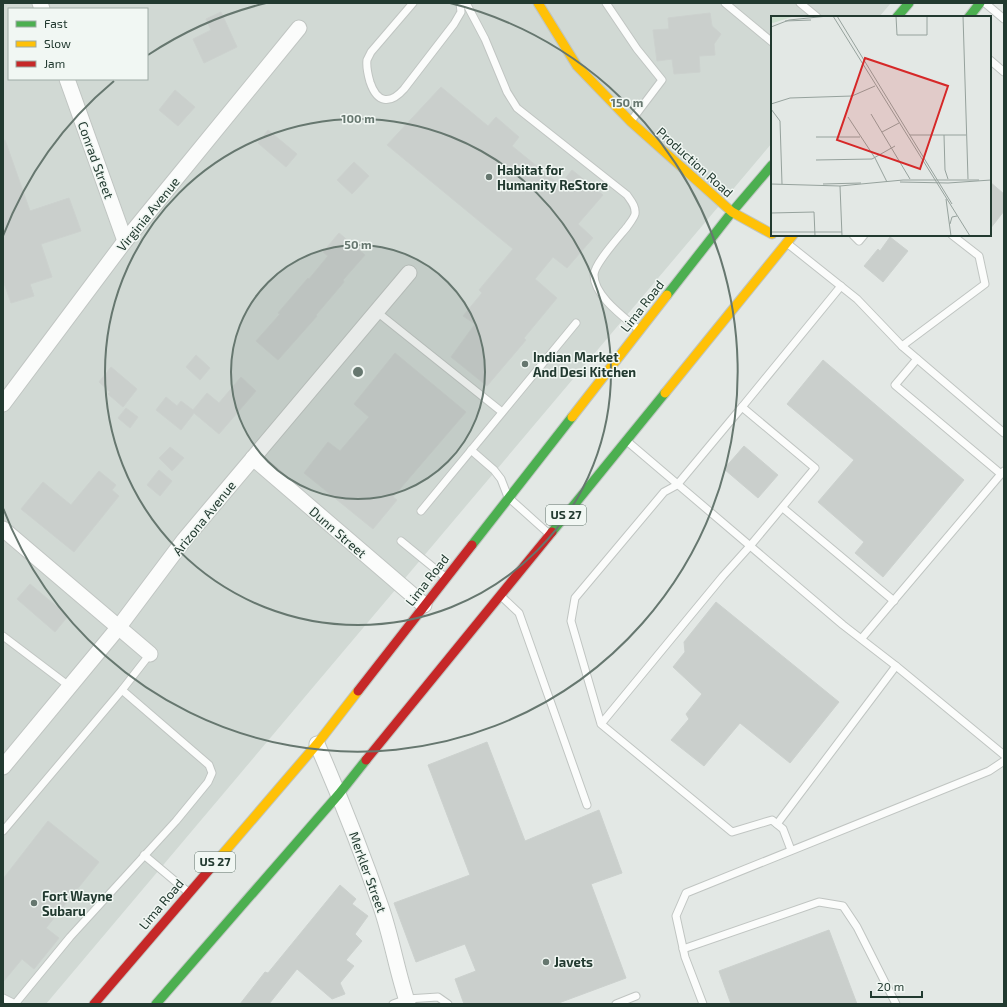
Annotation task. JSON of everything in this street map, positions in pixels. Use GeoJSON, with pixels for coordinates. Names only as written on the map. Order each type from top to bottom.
{"type":"FeatureCollection","features":[{"type":"Feature","properties":{"kind":"main road","name":"Production Road"},"geometry":{"type":"LineString","coordinates":[[538,3],[577,66],[630,122],[732,212],[771,234]]}},
{"type":"Feature","properties":{"kind":"main road"},"geometry":{"type":"LineString","coordinates":[[898,16],[909,3]]}},
{"type":"Feature","properties":{"kind":"main road"},"geometry":{"type":"LineString","coordinates":[[970,16],[978,6]]}},
{"type":"Feature","properties":{"kind":"main road","name":"Lima Road"},"geometry":{"type":"LineString","coordinates":[[94,1004],[188,892],[317,744],[639,330],[732,212],[771,166]]}},
{"type":"Feature","properties":{"kind":"main road","name":"Production Road"},"geometry":{"type":"LineString","coordinates":[[775,236],[787,243]]}},
{"type":"Feature","properties":{"kind":"main road","name":"US 27"},"geometry":{"type":"LineString","coordinates":[[156,1004],[339,794],[792,236]]}},
{"type":"Feature","properties":{"kind":"street","name":"Virginia Avenue"},"geometry":{"type":"LineString","coordinates":[[3,404],[125,242],[299,28]]}},
{"type":"Feature","properties":{"kind":"street","name":"Conrad Street"},"geometry":{"type":"LineString","coordinates":[[67,80],[125,242]]}},
{"type":"Feature","properties":{"kind":"street","name":"Arizona Avenue"},"geometry":{"type":"LineString","coordinates":[[3,767],[118,628],[184,540],[409,273]]}},
{"type":"Feature","properties":{"kind":"street","name":"Dunn Street"},"geometry":{"type":"LineString","coordinates":[[253,458],[424,605]]}},
{"type":"Feature","properties":{"kind":"street"},"geometry":{"type":"LineString","coordinates":[[3,529],[150,654]]}},
{"type":"Feature","properties":{"kind":"street","name":"Merkler Street"},"geometry":{"type":"LineString","coordinates":[[317,744],[339,794],[382,909],[403,1002]]}},
{"type":"Feature","properties":{"kind":"lane"},"geometry":{"type":"LineString","coordinates":[[413,3],[371,52],[367,60],[367,73],[372,88],[379,98],[387,100],[397,97],[404,89],[454,24],[461,12],[460,3]]}},
{"type":"Feature","properties":{"kind":"lane"},"geometry":{"type":"LineString","coordinates":[[466,3],[485,39],[507,92],[517,108],[627,195],[634,204],[635,214],[596,267],[594,276],[598,287],[609,305],[639,330]]}},
{"type":"Feature","properties":{"kind":"lane"},"geometry":{"type":"LineString","coordinates":[[606,3],[636,49],[662,80],[630,122]]}},
{"type":"Feature","properties":{"kind":"lane"},"geometry":{"type":"LineString","coordinates":[[725,3],[771,41]]}},
{"type":"Feature","properties":{"kind":"lane"},"geometry":{"type":"LineString","coordinates":[[800,3],[816,16]]}},
{"type":"Feature","properties":{"kind":"lane"},"geometry":{"type":"LineString","coordinates":[[968,3],[978,6]]}},
{"type":"Feature","properties":{"kind":"lane"},"geometry":{"type":"LineString","coordinates":[[985,3],[1004,20]]}},
{"type":"Feature","properties":{"kind":"lane"},"geometry":{"type":"LineString","coordinates":[[991,61],[1004,72]]}},
{"type":"Feature","properties":{"kind":"lane"},"geometry":{"type":"LineString","coordinates":[[854,236],[860,241],[863,236]]}},
{"type":"Feature","properties":{"kind":"lane"},"geometry":{"type":"LineString","coordinates":[[902,346],[985,284],[978,256],[953,236]]}},
{"type":"Feature","properties":{"kind":"lane"},"geometry":{"type":"LineString","coordinates":[[787,243],[857,299],[902,346],[1004,433]]}},
{"type":"Feature","properties":{"kind":"lane"},"geometry":{"type":"LineString","coordinates":[[791,850],[783,829],[772,820],[732,832],[601,724],[571,621],[575,598],[664,492],[678,485],[841,286]]}},
{"type":"Feature","properties":{"kind":"lane"},"geometry":{"type":"LineString","coordinates":[[377,312],[502,412]]}},
{"type":"Feature","properties":{"kind":"lane"},"geometry":{"type":"LineString","coordinates":[[421,511],[576,323]]}},
{"type":"Feature","properties":{"kind":"lane"},"geometry":{"type":"LineString","coordinates":[[862,638],[1002,473],[895,385],[917,359]]}},
{"type":"Feature","properties":{"kind":"lane"},"geometry":{"type":"LineString","coordinates":[[601,724],[723,576],[783,508],[815,468],[742,407]]}},
{"type":"Feature","properties":{"kind":"lane"},"geometry":{"type":"LineString","coordinates":[[626,440],[843,625],[862,638],[1004,755]]}},
{"type":"Feature","properties":{"kind":"lane"},"geometry":{"type":"LineString","coordinates":[[471,450],[494,470],[501,479],[508,498],[549,535]]}},
{"type":"Feature","properties":{"kind":"lane"},"geometry":{"type":"LineString","coordinates":[[783,508],[894,600]]}},
{"type":"Feature","properties":{"kind":"lane"},"geometry":{"type":"LineString","coordinates":[[401,541],[446,577]]}},
{"type":"Feature","properties":{"kind":"lane"},"geometry":{"type":"LineString","coordinates":[[500,595],[519,613],[587,806]]}},
{"type":"Feature","properties":{"kind":"lane"},"geometry":{"type":"LineString","coordinates":[[3,636],[69,686]]}},
{"type":"Feature","properties":{"kind":"lane"},"geometry":{"type":"LineString","coordinates":[[3,831],[122,690],[150,654]]}},
{"type":"Feature","properties":{"kind":"lane"},"geometry":{"type":"LineString","coordinates":[[777,824],[896,666]]}},
{"type":"Feature","properties":{"kind":"lane"},"geometry":{"type":"LineString","coordinates":[[3,998],[15,1004],[70,937],[176,821],[208,782],[212,773],[209,765],[122,690]]}},
{"type":"Feature","properties":{"kind":"lane"},"geometry":{"type":"LineString","coordinates":[[703,1004],[685,957],[676,916],[686,893],[989,771],[1004,761]]}},
{"type":"Feature","properties":{"kind":"lane"},"geometry":{"type":"LineString","coordinates":[[144,855],[188,892]]}},
{"type":"Feature","properties":{"kind":"lane"},"geometry":{"type":"LineString","coordinates":[[683,949],[819,902],[843,906],[857,927],[896,1004]]}},
{"type":"Feature","properties":{"kind":"lane"},"geometry":{"type":"LineString","coordinates":[[616,1004],[636,996]]}},
{"type":"Feature","properties":{"kind":"lane"},"geometry":{"type":"LineString","coordinates":[[403,1002],[438,997],[448,1004]]}},
{"type":"Feature","properties":{"kind":"shaded area"},"geometry":{"type":"Polygon","coordinates":[[[3,3],[891,3],[880,16],[771,16],[771,144],[46,1004],[3,1004],[3,3]]]}},
{"type":"Feature","properties":{"kind":"building"},"geometry":{"type":"Polygon","coordinates":[[[221,12],[237,47],[204,63],[193,39],[211,30],[206,19],[221,12]]]}},
{"type":"Feature","properties":{"kind":"building"},"geometry":{"type":"Polygon","coordinates":[[[710,13],[712,26],[721,34],[714,44],[715,55],[699,56],[700,72],[674,74],[672,59],[657,61],[653,30],[669,29],[668,18],[710,13]]]}},
{"type":"Feature","properties":{"kind":"building","name":"Habitat for Humanity ReStore"},"geometry":{"type":"Polygon","coordinates":[[[441,87],[488,126],[496,117],[519,137],[512,146],[560,185],[572,170],[603,195],[578,224],[593,238],[567,268],[553,257],[535,279],[557,298],[524,338],[526,340],[487,386],[451,357],[475,324],[463,316],[482,293],[479,290],[513,249],[387,145],[441,87]]]}},
{"type":"Feature","properties":{"kind":"building"},"geometry":{"type":"Polygon","coordinates":[[[175,90],[195,107],[178,126],[159,110],[175,90]]]}},
{"type":"Feature","properties":{"kind":"building"},"geometry":{"type":"Polygon","coordinates":[[[268,130],[297,154],[286,167],[258,143],[268,130]]]}},
{"type":"Feature","properties":{"kind":"building"},"geometry":{"type":"Polygon","coordinates":[[[5,140],[30,211],[69,198],[81,231],[41,244],[52,277],[30,284],[34,296],[11,303],[3,280],[3,141],[5,140]]]}},
{"type":"Feature","properties":{"kind":"building"},"geometry":{"type":"Polygon","coordinates":[[[354,162],[369,176],[352,194],[337,180],[354,162]]]}},
{"type":"Feature","properties":{"kind":"building"},"geometry":{"type":"Polygon","coordinates":[[[991,183],[1004,194],[1004,211],[991,228],[991,183]]]}},
{"type":"Feature","properties":{"kind":"building"},"geometry":{"type":"Polygon","coordinates":[[[339,233],[365,255],[343,280],[344,282],[316,315],[317,316],[278,360],[256,341],[280,314],[278,313],[328,256],[323,252],[339,233]]]}},
{"type":"Feature","properties":{"kind":"building"},"geometry":{"type":"Polygon","coordinates":[[[890,237],[908,251],[883,282],[864,266],[878,249],[880,251],[890,237]]]}},
{"type":"Feature","properties":{"kind":"building"},"geometry":{"type":"Polygon","coordinates":[[[395,353],[466,412],[393,497],[397,500],[373,529],[304,473],[328,442],[340,451],[369,417],[354,404],[395,353]]]}},
{"type":"Feature","properties":{"kind":"building"},"geometry":{"type":"Polygon","coordinates":[[[196,355],[210,368],[200,380],[186,367],[196,355]]]}},
{"type":"Feature","properties":{"kind":"building"},"geometry":{"type":"Polygon","coordinates":[[[823,360],[964,480],[883,577],[855,553],[864,542],[818,502],[854,460],[787,404],[823,360]]]}},
{"type":"Feature","properties":{"kind":"building"},"geometry":{"type":"Polygon","coordinates":[[[111,367],[137,389],[123,407],[108,394],[110,392],[99,382],[111,367]]]}},
{"type":"Feature","properties":{"kind":"building"},"geometry":{"type":"Polygon","coordinates":[[[241,377],[256,391],[219,434],[194,413],[181,430],[156,410],[166,397],[177,406],[181,401],[193,410],[207,393],[219,403],[241,377]]]}},
{"type":"Feature","properties":{"kind":"building"},"geometry":{"type":"Polygon","coordinates":[[[126,408],[138,417],[130,428],[118,418],[126,408]]]}},
{"type":"Feature","properties":{"kind":"building"},"geometry":{"type":"Polygon","coordinates":[[[744,446],[778,475],[758,498],[724,469],[744,446]]]}},
{"type":"Feature","properties":{"kind":"building"},"geometry":{"type":"Polygon","coordinates":[[[170,447],[184,458],[172,471],[159,458],[170,447]]]}},
{"type":"Feature","properties":{"kind":"building"},"geometry":{"type":"Polygon","coordinates":[[[159,470],[172,481],[160,496],[147,485],[159,470]]]}},
{"type":"Feature","properties":{"kind":"building"},"geometry":{"type":"Polygon","coordinates":[[[99,471],[116,485],[112,490],[119,496],[74,552],[21,509],[43,482],[71,505],[99,471]]]}},
{"type":"Feature","properties":{"kind":"building"},"geometry":{"type":"Polygon","coordinates":[[[30,584],[68,616],[55,632],[17,599],[30,584]]]}},
{"type":"Feature","properties":{"kind":"building"},"geometry":{"type":"Polygon","coordinates":[[[716,602],[839,702],[790,763],[740,723],[704,766],[671,740],[689,719],[686,714],[702,694],[673,667],[685,652],[684,642],[716,602]]]}},
{"type":"Feature","properties":{"kind":"building"},"geometry":{"type":"Polygon","coordinates":[[[487,742],[525,841],[599,810],[622,873],[591,884],[626,978],[556,1004],[464,1004],[455,979],[476,971],[465,944],[416,962],[394,903],[470,875],[428,765],[487,742]]]}},
{"type":"Feature","properties":{"kind":"building","name":"Fort Wayne Subaru"},"geometry":{"type":"Polygon","coordinates":[[[48,821],[99,862],[46,928],[59,938],[34,969],[22,959],[3,982],[3,879],[48,821]]]}},
{"type":"Feature","properties":{"kind":"building"},"geometry":{"type":"Polygon","coordinates":[[[340,885],[356,899],[352,904],[368,916],[355,934],[362,941],[346,960],[354,966],[340,983],[345,994],[332,999],[297,969],[269,1004],[240,1004],[265,972],[268,973],[340,885]]]}},
{"type":"Feature","properties":{"kind":"building"},"geometry":{"type":"Polygon","coordinates":[[[829,930],[857,1004],[731,1004],[719,971],[829,930]]]}},
{"type":"Feature","properties":{"kind":"traffic: fast"},"geometry":{"type":"LineString","coordinates":[[898,16],[909,3]]}},
{"type":"Feature","properties":{"kind":"traffic: fast"},"geometry":{"type":"LineString","coordinates":[[970,16],[980,3]]}},
{"type":"Feature","properties":{"kind":"traffic: fast"},"geometry":{"type":"LineString","coordinates":[[667,295],[732,212],[771,166]]}},
{"type":"Feature","properties":{"kind":"traffic: fast"},"geometry":{"type":"LineString","coordinates":[[552,532],[665,393]]}},
{"type":"Feature","properties":{"kind":"traffic: fast"},"geometry":{"type":"LineString","coordinates":[[472,545],[572,417]]}},
{"type":"Feature","properties":{"kind":"traffic: fast"},"geometry":{"type":"LineString","coordinates":[[156,1004],[339,794],[366,760]]}},
{"type":"Feature","properties":{"kind":"traffic: slow"},"geometry":{"type":"LineString","coordinates":[[538,3],[577,66],[631,122],[732,212],[771,233]]}},
{"type":"Feature","properties":{"kind":"traffic: slow"},"geometry":{"type":"LineString","coordinates":[[665,393],[792,236]]}},
{"type":"Feature","properties":{"kind":"traffic: slow"},"geometry":{"type":"LineString","coordinates":[[572,417],[667,295]]}},
{"type":"Feature","properties":{"kind":"traffic: slow"},"geometry":{"type":"LineString","coordinates":[[215,863],[317,744],[358,691]]}},
{"type":"Feature","properties":{"kind":"traffic: jam"},"geometry":{"type":"LineString","coordinates":[[366,760],[552,532]]}},
{"type":"Feature","properties":{"kind":"traffic: jam"},"geometry":{"type":"LineString","coordinates":[[358,691],[472,545]]}},
{"type":"Feature","properties":{"kind":"traffic: jam"},"geometry":{"type":"LineString","coordinates":[[94,1004],[215,863]]}},
{"type":"Feature","properties":{"kind":"place","name":"Habitat for Humanity ReStore"},"geometry":{"type":"Point","coordinates":[489,177]}},
{"type":"Feature","properties":{"kind":"place","name":"Indian Market And Desi Kitchen"},"geometry":{"type":"Point","coordinates":[525,364]}},
{"type":"Feature","properties":{"kind":"place","name":"Fort Wayne Subaru"},"geometry":{"type":"Point","coordinates":[34,903]}},
{"type":"Feature","properties":{"kind":"place","name":"Javets"},"geometry":{"type":"Point","coordinates":[546,962]}}]}
